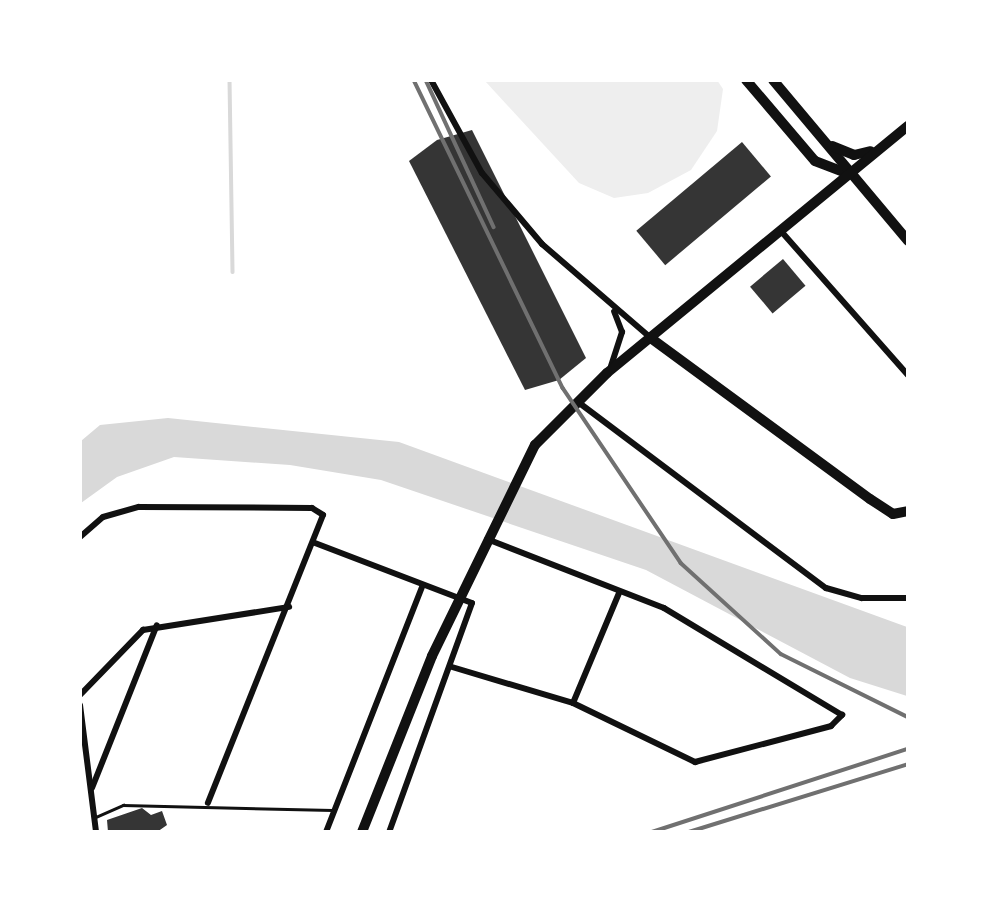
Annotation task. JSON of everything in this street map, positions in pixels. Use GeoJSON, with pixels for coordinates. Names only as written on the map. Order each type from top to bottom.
{"type":"FeatureCollection","features":[{"type":"Feature","properties":{"kind":"main road"},"geometry":{"type":"LineString","coordinates":[[746,80],[815,161],[847,173]]}},
{"type":"Feature","properties":{"kind":"main road"},"geometry":{"type":"LineString","coordinates":[[773,80],[832,146],[847,173],[908,241]]}},
{"type":"Feature","properties":{"kind":"main road"},"geometry":{"type":"LineString","coordinates":[[362,831],[432,656],[485,539],[526,458],[577,401],[607,373],[652,339],[876,149],[908,126]]}},
{"type":"Feature","properties":{"kind":"main road"},"geometry":{"type":"LineString","coordinates":[[832,146],[854,155],[876,149]]}},
{"type":"Feature","properties":{"kind":"main road"},"geometry":{"type":"LineString","coordinates":[[652,339],[893,514],[908,511]]}},
{"type":"Feature","properties":{"kind":"street"},"geometry":{"type":"LineString","coordinates":[[431,80],[490,183],[541,244],[613,309],[652,339]]}},
{"type":"Feature","properties":{"kind":"street"},"geometry":{"type":"LineString","coordinates":[[780,230],[908,375]]}},
{"type":"Feature","properties":{"kind":"street"},"geometry":{"type":"LineString","coordinates":[[607,373],[622,332],[613,309]]}},
{"type":"Feature","properties":{"kind":"street"},"geometry":{"type":"LineString","coordinates":[[577,401],[826,588],[862,598],[908,598]]}},
{"type":"Feature","properties":{"kind":"street"},"geometry":{"type":"LineString","coordinates":[[80,537],[103,516],[139,507],[312,508],[323,515],[315,542],[208,803]]}},
{"type":"Feature","properties":{"kind":"street"},"geometry":{"type":"LineString","coordinates":[[452,667],[573,703],[705,763],[831,726],[842,715],[664,608],[619,593],[485,539]]}},
{"type":"Feature","properties":{"kind":"street"},"geometry":{"type":"LineString","coordinates":[[315,542],[472,603],[452,667],[389,831]]}},
{"type":"Feature","properties":{"kind":"street"},"geometry":{"type":"LineString","coordinates":[[327,831],[424,585]]}},
{"type":"Feature","properties":{"kind":"street"},"geometry":{"type":"LineString","coordinates":[[573,703],[619,593]]}},
{"type":"Feature","properties":{"kind":"street"},"geometry":{"type":"LineString","coordinates":[[80,695],[122,647],[157,625],[289,607]]}},
{"type":"Feature","properties":{"kind":"street"},"geometry":{"type":"LineString","coordinates":[[92,788],[157,625]]}},
{"type":"Feature","properties":{"kind":"street"},"geometry":{"type":"LineString","coordinates":[[80,705],[96,831]]}},
{"type":"Feature","properties":{"kind":"lane"},"geometry":{"type":"LineString","coordinates":[[94,818],[123,805],[208,803],[335,810]]}},
{"type":"Feature","properties":{"kind":"shaded area"},"geometry":{"type":"Polygon","coordinates":[[[717,80],[723,89],[717,131],[691,170],[648,193],[614,198],[579,183],[485,81],[717,80]]]}},
{"type":"Feature","properties":{"kind":"shaded area"},"geometry":{"type":"Polygon","coordinates":[[[168,418],[399,442],[907,627],[907,696],[850,678],[646,570],[381,480],[290,465],[174,457],[117,477],[81,503],[81,441],[100,425],[168,418]]]}},
{"type":"Feature","properties":{"kind":"building"},"geometry":{"type":"Polygon","coordinates":[[[472,130],[586,358],[559,380],[525,390],[409,161],[437,140],[472,130]]]}},
{"type":"Feature","properties":{"kind":"building"},"geometry":{"type":"Polygon","coordinates":[[[742,142],[771,176],[665,265],[636,231],[742,142]]]}},
{"type":"Feature","properties":{"kind":"building"},"geometry":{"type":"Polygon","coordinates":[[[783,259],[805,286],[773,313],[750,287],[783,259]]]}},
{"type":"Feature","properties":{"kind":"building"},"geometry":{"type":"Polygon","coordinates":[[[142,808],[151,815],[162,811],[167,825],[157,832],[108,832],[107,820],[142,808]]]}},
{"type":"Feature","properties":{"kind":"waterway"},"geometry":{"type":"LineString","coordinates":[[230,80],[233,272]]}},
{"type":"Feature","properties":{"kind":"railway"},"geometry":{"type":"LineString","coordinates":[[414,80],[563,388],[681,563],[781,654],[908,717]]}},
{"type":"Feature","properties":{"kind":"railway"},"geometry":{"type":"LineString","coordinates":[[426,80],[494,227]]}},
{"type":"Feature","properties":{"kind":"railway"},"geometry":{"type":"LineString","coordinates":[[652,832],[908,749]]}},
{"type":"Feature","properties":{"kind":"railway"},"geometry":{"type":"LineString","coordinates":[[689,832],[908,764]]}}]}
